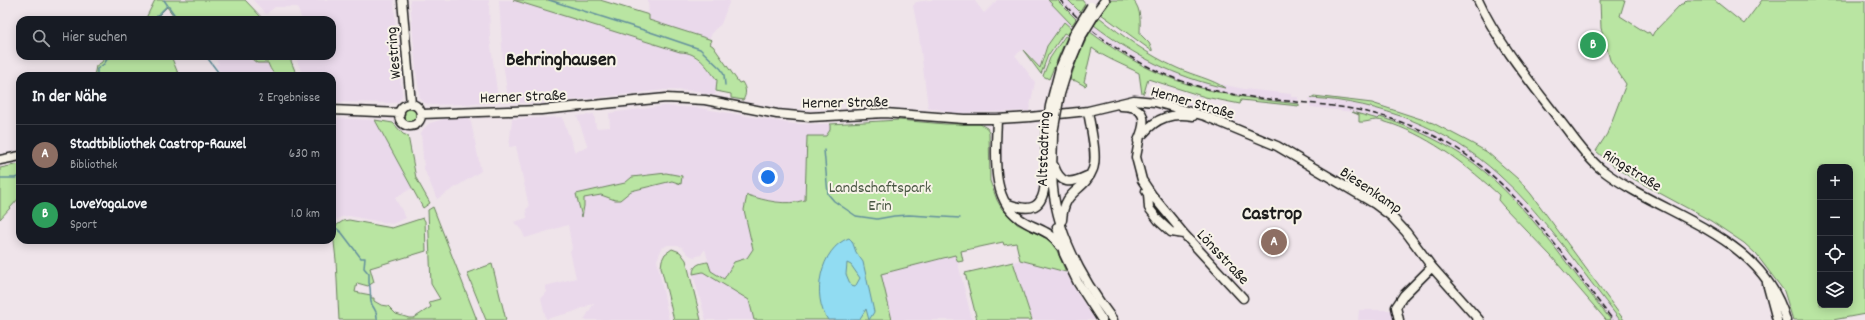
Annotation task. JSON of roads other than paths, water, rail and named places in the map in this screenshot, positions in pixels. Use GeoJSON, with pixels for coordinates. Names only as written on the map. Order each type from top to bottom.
{"type":"FeatureCollection","features":[{"type":"Feature","properties":{"kind":"main road","name":"Westring"},"geometry":{"type":"LineString","coordinates":[[402,0],[411,104]]}},
{"type":"Feature","properties":{"kind":"main road","name":"Altstadtring"},"geometry":{"type":"LineString","coordinates":[[1102,320],[1078,282],[1064,254],[1053,212],[1046,171],[1049,133],[1060,94],[1064,68],[1078,35],[1094,6],[1105,0]]}},
{"type":"Feature","properties":{"kind":"main road","name":"Ringstraße"},"geometry":{"type":"LineString","coordinates":[[1472,0],[1484,13],[1530,80],[1594,162],[1615,178],[1712,232],[1735,247],[1748,258],[1778,296],[1786,320]]}},
{"type":"Feature","properties":{"kind":"main road","name":"Ringstraße"},"geometry":{"type":"LineString","coordinates":[[1478,0],[1484,13]]}},
{"type":"Feature","properties":{"kind":"main road","name":"Herner Straße"},"geometry":{"type":"LineString","coordinates":[[421,114],[541,110],[666,98],[705,100],[776,114],[810,117],[885,113],[952,118],[997,119],[1088,111],[1125,101],[1144,100],[1166,104],[1264,139],[1304,161]]}},
{"type":"Feature","properties":{"kind":"main road"},"geometry":{"type":"LineString","coordinates":[[411,104],[419,108],[421,119],[417,124],[408,126],[402,122],[400,113],[403,108],[411,104]]}},
{"type":"Feature","properties":{"kind":"main road","name":"Lönsstraße"},"geometry":{"type":"LineString","coordinates":[[1108,106],[1130,106],[1138,109],[1144,120],[1136,149],[1135,166],[1140,181],[1148,194],[1149,208],[1166,228],[1175,233],[1184,234],[1243,298]]}},
{"type":"Feature","properties":{"kind":"main road"},"geometry":{"type":"LineString","coordinates":[[336,110],[400,113]]}},
{"type":"Feature","properties":{"kind":"main road"},"geometry":{"type":"LineString","coordinates":[[1062,224],[1062,212],[1065,202],[1089,175],[1094,162],[1088,111]]}},
{"type":"Feature","properties":{"kind":"main road"},"geometry":{"type":"LineString","coordinates":[[1136,149],[1148,128],[1155,122],[1167,116],[1190,116],[1215,121]]}},
{"type":"Feature","properties":{"kind":"main road"},"geometry":{"type":"LineString","coordinates":[[997,119],[996,170],[1000,193],[1009,210],[1018,218],[1053,236],[1064,254]]}},
{"type":"Feature","properties":{"kind":"main road","name":"Altstadtring"},"geometry":{"type":"LineString","coordinates":[[1049,133],[1053,163],[1053,189],[1071,251],[1085,280],[1113,320]]}},
{"type":"Feature","properties":{"kind":"main road"},"geometry":{"type":"LineString","coordinates":[[0,160],[16,157]]}},
{"type":"Feature","properties":{"kind":"main road","name":"Biesenkamp"},"geometry":{"type":"LineString","coordinates":[[1304,161],[1392,216],[1432,267],[1462,298],[1479,320]]}},
{"type":"Feature","properties":{"kind":"main road"},"geometry":{"type":"LineString","coordinates":[[1053,163],[1057,173],[1064,180],[1069,182],[1076,182],[1089,175]]}},
{"type":"Feature","properties":{"kind":"main road"},"geometry":{"type":"LineString","coordinates":[[1006,203],[1024,209],[1037,205],[1044,196],[1046,171]]}},
{"type":"Feature","properties":{"kind":"main road"},"geometry":{"type":"LineString","coordinates":[[1399,320],[1396,307],[1400,300],[1432,267]]}},
{"type":"Feature","properties":{"kind":"main road","name":"Ringstraße"},"geometry":{"type":"LineString","coordinates":[[1767,281],[1777,320]]}},
{"type":"Feature","properties":{"kind":"water"},"geometry":{"type":"Polygon","coordinates":[[[849,238],[863,262],[874,312],[869,320],[866,309],[859,320],[828,320],[823,310],[820,299],[821,274],[825,262],[839,243],[849,238]],[[847,263],[846,274],[851,286],[855,287],[860,278],[851,265],[847,263]]]}},
{"type":"Feature","properties":{"kind":"waterway"},"geometry":{"type":"LineString","coordinates":[[164,0],[175,16]]}},
{"type":"Feature","properties":{"kind":"waterway"},"geometry":{"type":"LineString","coordinates":[[549,0],[700,49],[721,69],[724,75],[725,85]]}},
{"type":"Feature","properties":{"kind":"waterway"},"geometry":{"type":"LineString","coordinates":[[157,16],[167,6]]}},
{"type":"Feature","properties":{"kind":"waterway"},"geometry":{"type":"LineString","coordinates":[[97,72],[97,69],[106,60]]}},
{"type":"Feature","properties":{"kind":"waterway"},"geometry":{"type":"LineString","coordinates":[[209,60],[218,72]]}},
{"type":"Feature","properties":{"kind":"waterway"},"geometry":{"type":"LineString","coordinates":[[824,150],[828,194],[834,201],[856,216],[877,219],[909,215],[960,218]]}},
{"type":"Feature","properties":{"kind":"waterway"},"geometry":{"type":"LineString","coordinates":[[0,178],[16,178]]}},
{"type":"Feature","properties":{"kind":"waterway"},"geometry":{"type":"LineString","coordinates":[[336,228],[342,233],[361,258],[365,258],[364,268],[369,274],[371,302],[376,312],[377,320]]}},
{"type":"Feature","properties":{"kind":"railway"},"geometry":{"type":"LineString","coordinates":[[1060,0],[1076,16],[1112,45],[1131,58],[1173,78],[1194,85],[1232,94],[1340,107],[1380,115],[1407,124],[1444,141],[1470,157],[1516,198],[1557,246],[1613,320]]}},
{"type":"Feature","properties":{"kind":"place","name":"LoveYogaLove"},"geometry":{"type":"Point","coordinates":[1593,45]}},
{"type":"Feature","properties":{"kind":"place","name":"Stadtbibliothek Castrop-Rauxel"},"geometry":{"type":"Point","coordinates":[1274,242]}},
{"type":"Feature","properties":{"kind":"district","name":"Behringhausen"},"geometry":{"type":"Point","coordinates":[561,58]}},
{"type":"Feature","properties":{"kind":"district","name":"Castrop"},"geometry":{"type":"Point","coordinates":[1272,212]}},
{"type":"Feature","properties":{"kind":"park label","name":"Landschaftspark Erin"},"geometry":{"type":"Point","coordinates":[880,195]}}]}
